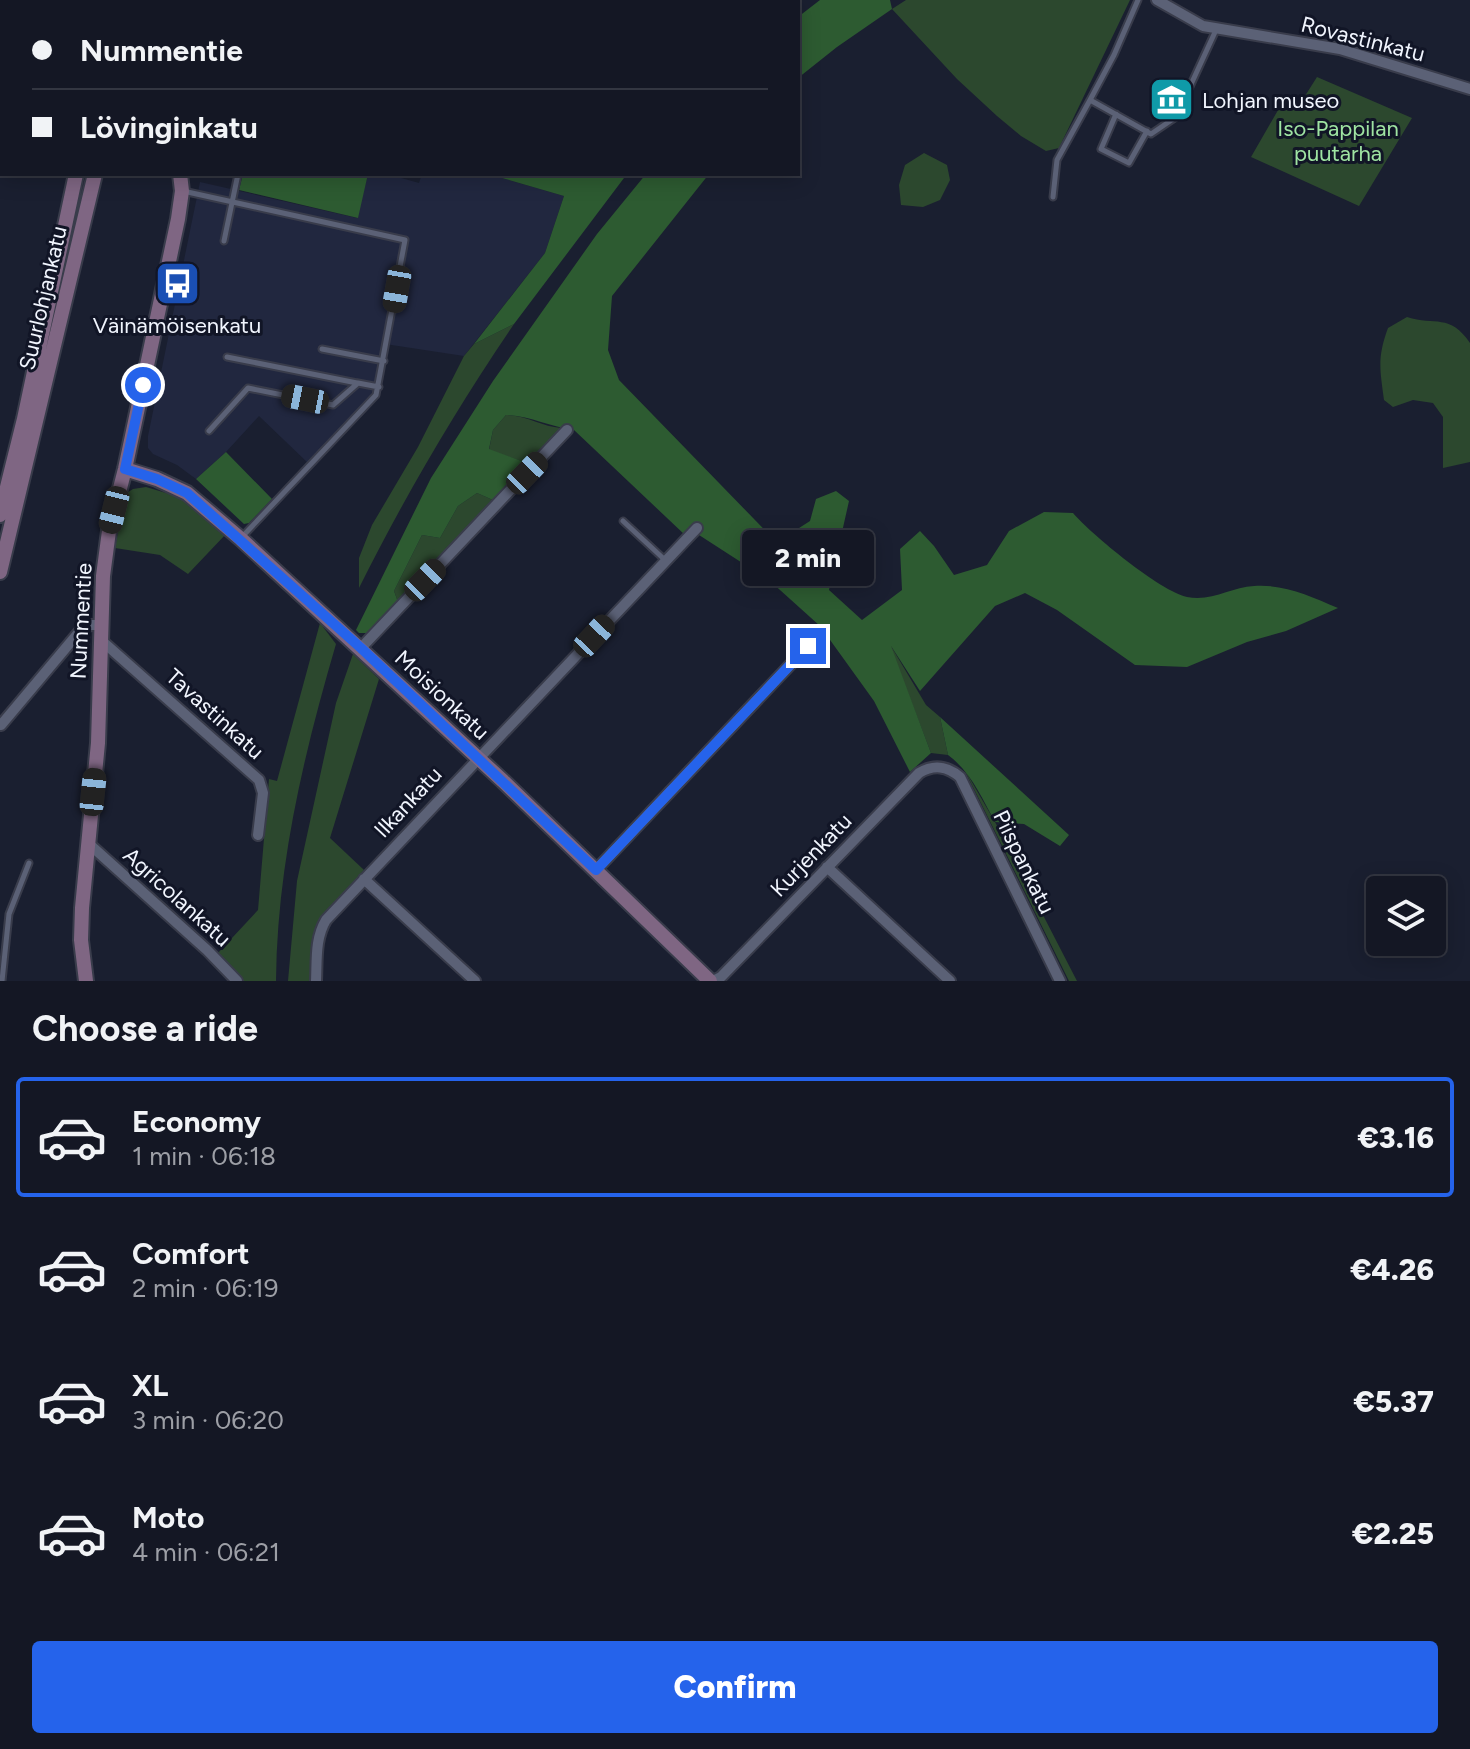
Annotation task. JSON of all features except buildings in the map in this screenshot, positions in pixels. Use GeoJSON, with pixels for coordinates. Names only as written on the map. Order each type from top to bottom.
{"type":"FeatureCollection","features":[{"type":"Feature","properties":{"kind":"street","name":"Rovastinkatu"},"geometry":{"type":"LineString","coordinates":[[1157,0],[1203,26],[1340,49],[1470,89]]}},
{"type":"Feature","properties":{"kind":"street","name":"Suurlohjankatu"},"geometry":{"type":"LineString","coordinates":[[0,515],[24,419],[76,176]]}},
{"type":"Feature","properties":{"kind":"street","name":"Suurlohjankatu"},"geometry":{"type":"LineString","coordinates":[[0,572],[95,176]]}},
{"type":"Feature","properties":{"kind":"street","name":"Nummentie"},"geometry":{"type":"LineString","coordinates":[[86,981],[81,940],[98,743],[103,576],[109,531],[125,469],[182,191],[180,176]]}},
{"type":"Feature","properties":{"kind":"street"},"geometry":{"type":"LineString","coordinates":[[361,648],[567,430]]}},
{"type":"Feature","properties":{"kind":"street","name":"Moisionkatu"},"geometry":{"type":"LineString","coordinates":[[125,469],[187,493],[241,539],[478,758],[711,981]]}},
{"type":"Feature","properties":{"kind":"street","name":"Ilkankatu"},"geometry":{"type":"LineString","coordinates":[[316,981],[320,929],[697,528]]}},
{"type":"Feature","properties":{"kind":"street"},"geometry":{"type":"LineString","coordinates":[[1,725],[80,631],[90,625],[102,625]]}},
{"type":"Feature","properties":{"kind":"street","name":"Tavastinkatu"},"geometry":{"type":"LineString","coordinates":[[102,641],[259,780],[263,793],[258,835]]}},
{"type":"Feature","properties":{"kind":"street"},"geometry":{"type":"LineString","coordinates":[[596,870],[808,646]]}},
{"type":"Feature","properties":{"kind":"street","name":"Kurjenkatu"},"geometry":{"type":"LineString","coordinates":[[711,981],[721,977],[919,773],[930,767],[943,768]]}},
{"type":"Feature","properties":{"kind":"street","name":"Piispankatu"},"geometry":{"type":"LineString","coordinates":[[943,768],[960,777],[1060,981]]}},
{"type":"Feature","properties":{"kind":"street","name":"Agricolankatu"},"geometry":{"type":"LineString","coordinates":[[88,843],[237,981]]}},
{"type":"Feature","properties":{"kind":"street"},"geometry":{"type":"LineString","coordinates":[[827,867],[950,981]]}},
{"type":"Feature","properties":{"kind":"street"},"geometry":{"type":"LineString","coordinates":[[364,879],[475,981]]}},
{"type":"Feature","properties":{"kind":"lane"},"geometry":{"type":"LineString","coordinates":[[1053,197],[1057,160],[1114,55],[1138,0]]}},
{"type":"Feature","properties":{"kind":"lane"},"geometry":{"type":"LineString","coordinates":[[1090,100],[1151,134],[1176,117],[1217,28]]}},
{"type":"Feature","properties":{"kind":"lane"},"geometry":{"type":"LineString","coordinates":[[1116,114],[1101,149],[1129,163],[1147,131]]}},
{"type":"Feature","properties":{"kind":"lane"},"geometry":{"type":"LineString","coordinates":[[224,241],[238,176]]}},
{"type":"Feature","properties":{"kind":"lane"},"geometry":{"type":"LineString","coordinates":[[182,191],[405,240],[379,387],[371,401],[241,539]]}},
{"type":"Feature","properties":{"kind":"lane"},"geometry":{"type":"LineString","coordinates":[[322,349],[384,361]]}},
{"type":"Feature","properties":{"kind":"lane"},"geometry":{"type":"LineString","coordinates":[[227,357],[379,387]]}},
{"type":"Feature","properties":{"kind":"lane"},"geometry":{"type":"LineString","coordinates":[[209,431],[248,388],[333,405],[358,383]]}},
{"type":"Feature","properties":{"kind":"lane"},"geometry":{"type":"LineString","coordinates":[[623,521],[665,561]]}},
{"type":"Feature","properties":{"kind":"lane"},"geometry":{"type":"LineString","coordinates":[[2,981],[9,914],[29,863]]}},
{"type":"Feature","properties":{"kind":"shaded area"},"geometry":{"type":"Polygon","coordinates":[[[368,176],[394,176],[419,183],[421,176],[495,176],[564,196],[545,253],[464,356],[385,344],[376,385],[370,396],[308,463],[259,416],[196,479],[177,465],[153,454],[148,448],[148,436],[200,182],[357,218],[368,176]]]}},
{"type":"Feature","properties":{"kind":"green space"},"geometry":{"type":"Polygon","coordinates":[[[820,0],[890,0],[892,9],[800,76],[800,15],[820,0]]]}},
{"type":"Feature","properties":{"kind":"green space"},"geometry":{"type":"Polygon","coordinates":[[[906,0],[1130,0],[1059,148],[1046,151],[997,116],[957,79],[892,9],[906,0]]]}},
{"type":"Feature","properties":{"kind":"green space","name":"Iso-Pappilan puutarha"},"geometry":{"type":"Polygon","coordinates":[[[1317,77],[1412,118],[1359,206],[1251,157],[1281,105],[1298,107],[1317,77]]]}},
{"type":"Feature","properties":{"kind":"green space"},"geometry":{"type":"Polygon","coordinates":[[[924,153],[947,165],[950,180],[940,200],[923,207],[901,205],[899,185],[905,165],[924,153]]]}},
{"type":"Feature","properties":{"kind":"green space"},"geometry":{"type":"Polygon","coordinates":[[[242,176],[368,176],[358,218],[239,190],[242,176]]]}},
{"type":"Feature","properties":{"kind":"green space"},"geometry":{"type":"Polygon","coordinates":[[[495,176],[625,176],[514,324],[474,344],[545,253],[564,196],[495,176]]]}},
{"type":"Feature","properties":{"kind":"green space"},"geometry":{"type":"Polygon","coordinates":[[[644,176],[707,176],[612,296],[608,350],[619,380],[788,554],[785,537],[810,521],[816,499],[836,491],[849,501],[829,590],[862,620],[902,590],[900,549],[920,531],[954,575],[987,565],[1009,531],[1044,512],[1073,513],[1110,548],[1144,574],[1187,597],[1205,598],[1246,587],[1265,586],[1297,592],[1338,608],[1286,631],[1247,642],[1187,667],[1135,665],[1057,610],[1025,593],[995,606],[920,691],[891,646],[931,753],[910,772],[874,701],[820,626],[770,581],[699,535],[685,535],[574,430],[506,415],[493,430],[489,449],[527,463],[493,500],[477,493],[458,506],[440,538],[422,535],[394,591],[398,602],[369,633],[359,633],[356,630],[431,478],[493,381],[597,234],[644,176]]]}},
{"type":"Feature","properties":{"kind":"green space"},"geometry":{"type":"Polygon","coordinates":[[[1407,317],[1449,324],[1470,343],[1470,462],[1443,468],[1443,417],[1433,403],[1413,400],[1393,407],[1384,400],[1380,364],[1382,348],[1388,328],[1407,317]]]}},
{"type":"Feature","properties":{"kind":"green space"},"geometry":{"type":"Polygon","coordinates":[[[514,324],[432,453],[359,588],[359,558],[372,525],[418,447],[464,356],[474,344],[514,324]]]}},
{"type":"Feature","properties":{"kind":"green space"},"geometry":{"type":"Polygon","coordinates":[[[506,415],[561,428],[527,463],[489,450],[493,430],[506,415]]]}},
{"type":"Feature","properties":{"kind":"green space"},"geometry":{"type":"Polygon","coordinates":[[[226,452],[272,499],[249,523],[244,524],[196,479],[226,452]]]}},
{"type":"Feature","properties":{"kind":"green space"},"geometry":{"type":"Polygon","coordinates":[[[146,487],[183,498],[226,534],[188,574],[160,555],[115,548],[125,494],[146,487]]]}},
{"type":"Feature","properties":{"kind":"green space"},"geometry":{"type":"Polygon","coordinates":[[[477,493],[493,500],[398,602],[394,591],[422,535],[440,538],[458,506],[477,493]]]}},
{"type":"Feature","properties":{"kind":"green space"},"geometry":{"type":"Polygon","coordinates":[[[320,623],[336,644],[294,810],[281,895],[276,981],[242,981],[218,953],[258,910],[269,779],[277,781],[320,623]]]}},
{"type":"Feature","properties":{"kind":"green space"},"geometry":{"type":"Polygon","coordinates":[[[888,641],[926,705],[940,717],[948,755],[931,753],[888,641]]]}},
{"type":"Feature","properties":{"kind":"green space"},"geometry":{"type":"Polygon","coordinates":[[[353,654],[379,679],[330,838],[364,870],[319,921],[312,951],[312,981],[288,981],[297,881],[336,703],[353,654]]]}},
{"type":"Feature","properties":{"kind":"green space"},"geometry":{"type":"Polygon","coordinates":[[[940,717],[1069,835],[1060,846],[1024,824],[995,822],[970,777],[948,755],[940,717]]]}},
{"type":"Feature","properties":{"kind":"green space"},"geometry":{"type":"Polygon","coordinates":[[[962,765],[995,822],[1077,981],[1069,981],[962,765]]]}},
{"type":"Feature","properties":{"kind":"place","name":"Lohjan museo"},"geometry":{"type":"Point","coordinates":[1171,100]}},
{"type":"Feature","properties":{"kind":"place","name":"Väinämöisenkatu"},"geometry":{"type":"Point","coordinates":[177,284]}},
{"type":"Feature","properties":{"kind":"route"},"geometry":{"type":"LineString","coordinates":[[143,385],[125,469],[187,493],[361,648],[596,870],[808,646]]}}]}
